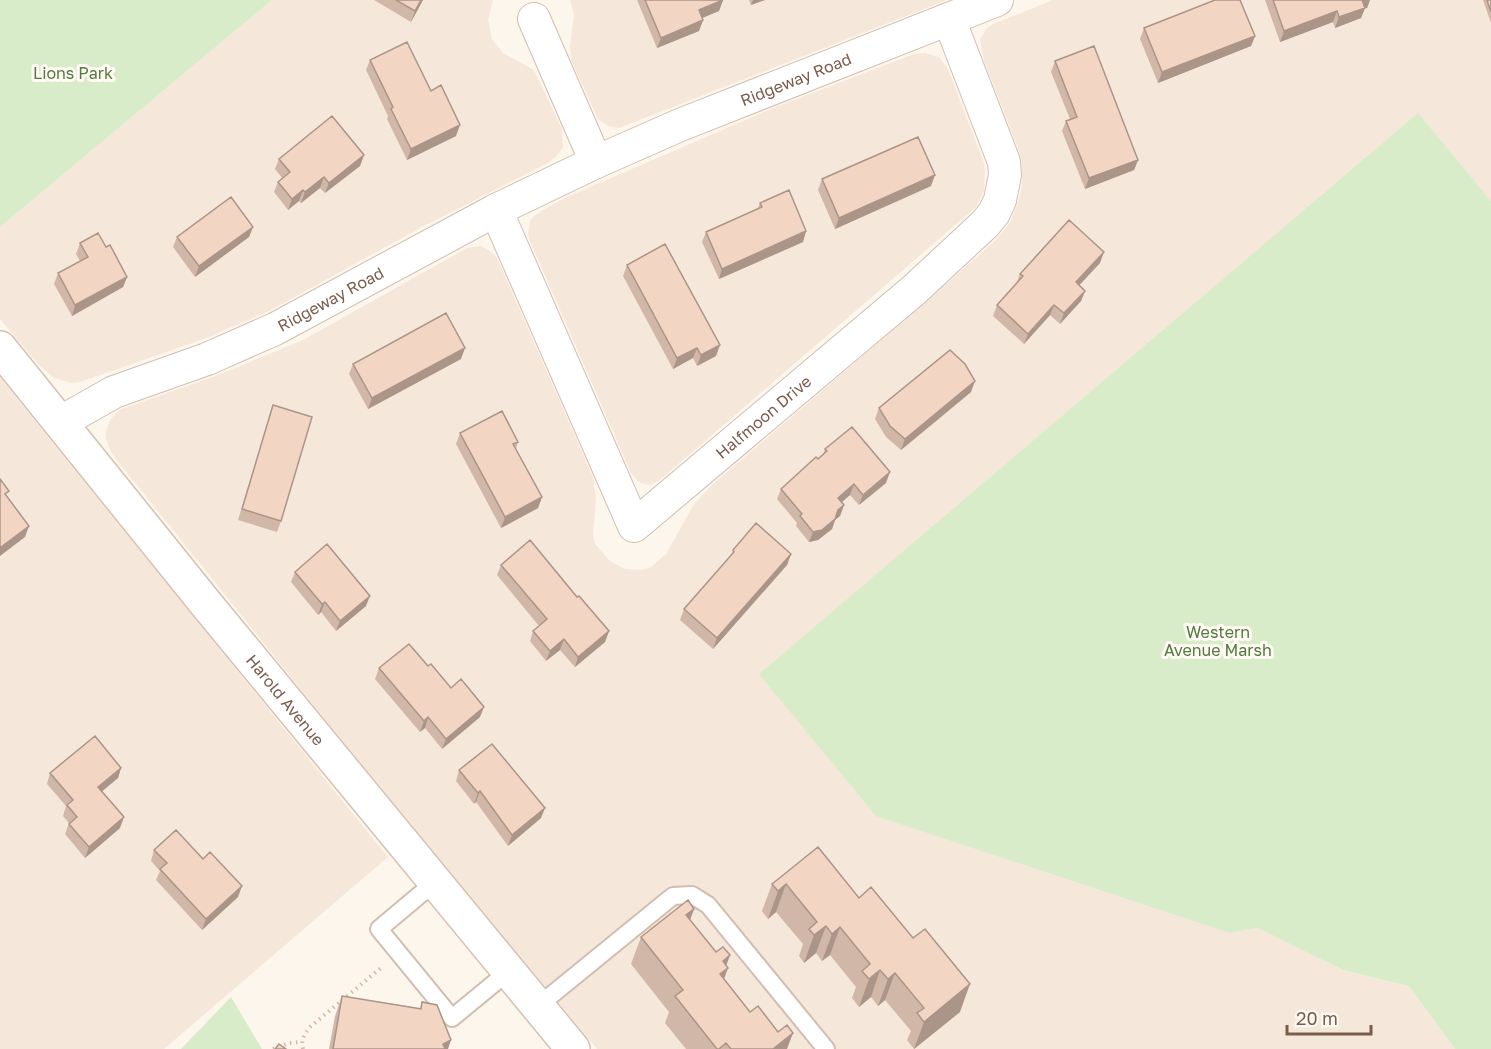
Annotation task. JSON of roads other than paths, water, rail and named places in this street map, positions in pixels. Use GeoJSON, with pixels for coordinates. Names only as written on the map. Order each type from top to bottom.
{"type":"FeatureCollection","features":[{"type":"Feature","properties":{"kind":"street","name":"Ridgeway Road"},"geometry":{"type":"LineString","coordinates":[[61,422],[114,393],[207,359],[275,329],[496,210],[596,162],[680,125],[997,0]]}},
{"type":"Feature","properties":{"kind":"street"},"geometry":{"type":"LineString","coordinates":[[534,19],[596,162]]}},
{"type":"Feature","properties":{"kind":"street","name":"Halfmoon Drive"},"geometry":{"type":"LineString","coordinates":[[496,210],[634,526],[914,290],[974,236],[994,213],[1004,188],[1004,162],[949,19]]}},
{"type":"Feature","properties":{"kind":"street","name":"Harold Avenue"},"geometry":{"type":"LineString","coordinates":[[0,348],[573,1049]]}},
{"type":"Feature","properties":{"kind":"lane"},"geometry":{"type":"LineString","coordinates":[[435,882],[379,929],[398,953],[453,1018],[509,971]]}},
{"type":"Feature","properties":{"kind":"lane"},"geometry":{"type":"LineString","coordinates":[[538,1006],[673,896],[692,895],[708,905],[726,925],[826,1049]]}},
{"type":"Feature","properties":{"kind":"park label","name":"Lions Park"},"geometry":{"type":"Point","coordinates":[73,73]}},
{"type":"Feature","properties":{"kind":"park label","name":"Western Avenue Marsh"},"geometry":{"type":"Point","coordinates":[1218,641]}}]}
